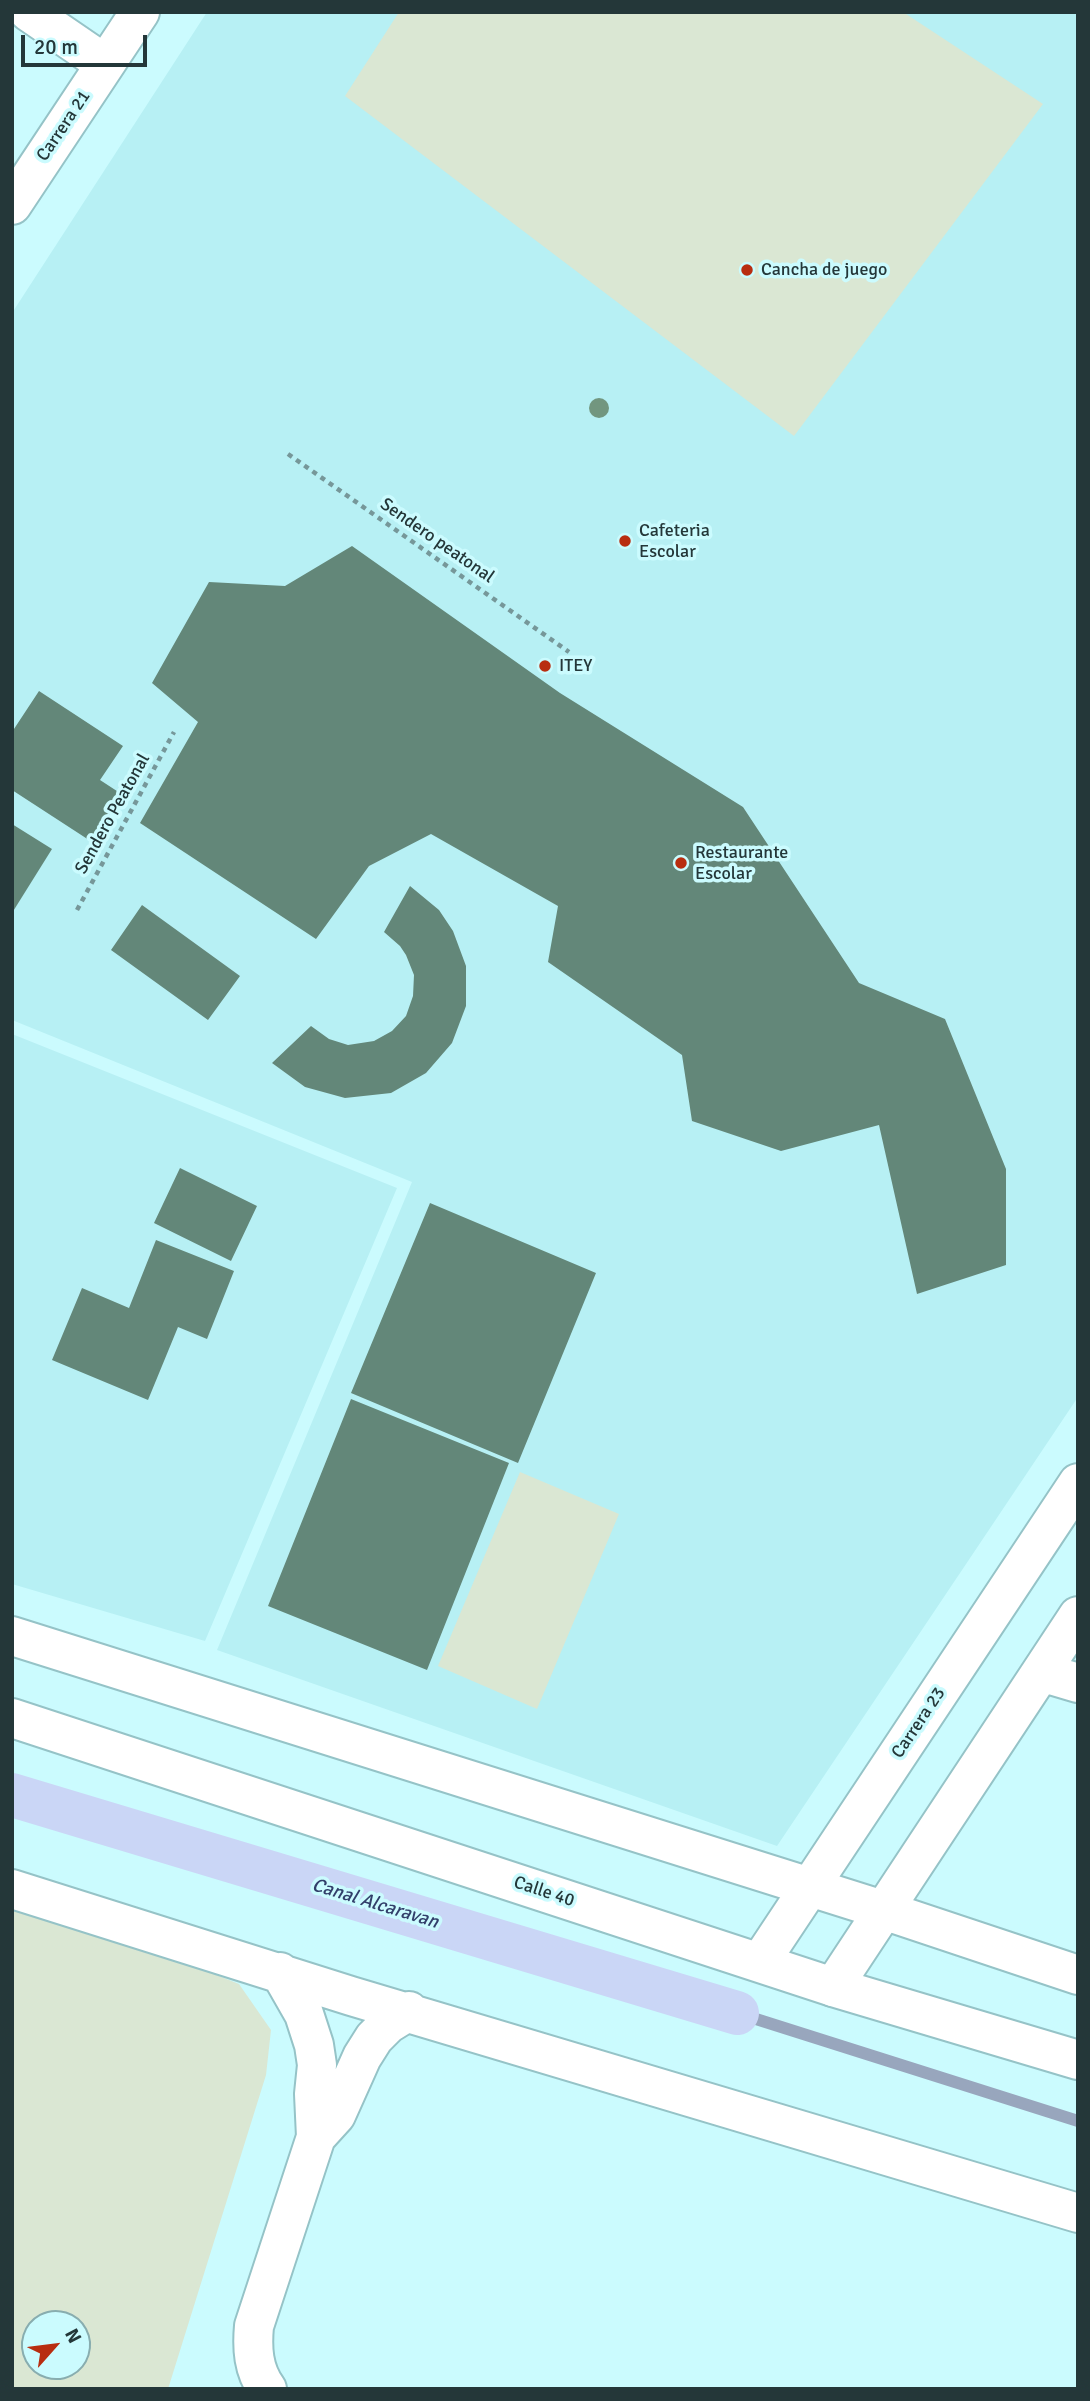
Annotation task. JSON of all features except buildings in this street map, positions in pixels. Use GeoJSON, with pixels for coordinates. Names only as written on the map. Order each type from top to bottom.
{"type":"FeatureCollection","features":[{"type":"Feature","properties":{"kind":"main road"},"geometry":{"type":"LineString","coordinates":[[29,12],[106,64]]}},
{"type":"Feature","properties":{"kind":"main road","name":"Carrera 21"},"geometry":{"type":"LineString","coordinates":[[12,205],[140,12]]}},
{"type":"Feature","properties":{"kind":"main road","name":"Carrera 23"},"geometry":{"type":"LineString","coordinates":[[760,1962],[1078,1483]]}},
{"type":"Feature","properties":{"kind":"main road"},"geometry":{"type":"LineString","coordinates":[[833,1987],[1078,1616]]}},
{"type":"Feature","properties":{"kind":"main road"},"geometry":{"type":"LineString","coordinates":[[12,1636],[883,1910],[1078,1975]]}},
{"type":"Feature","properties":{"kind":"main road"},"geometry":{"type":"LineString","coordinates":[[1041,1672],[1078,1683]]}},
{"type":"Feature","properties":{"kind":"main road","name":"Calle 40"},"geometry":{"type":"LineString","coordinates":[[12,1718],[833,1987],[1078,2060]]}},
{"type":"Feature","properties":{"kind":"main road"},"geometry":{"type":"LineString","coordinates":[[12,1889],[1078,2213]]}},
{"type":"Feature","properties":{"kind":"main road"},"geometry":{"type":"LineString","coordinates":[[267,2389],[255,2364],[254,2326],[316,2137],[314,2094],[317,2065],[314,2045],[304,2014],[280,1972]]}},
{"type":"Feature","properties":{"kind":"main road"},"geometry":{"type":"LineString","coordinates":[[316,2137],[336,2115],[362,2057],[374,2038],[388,2024],[409,2011]]}},
{"type":"Feature","properties":{"kind":"path","name":"Sendero peatonal"},"geometry":{"type":"LineString","coordinates":[[288,454],[569,652]]}},
{"type":"Feature","properties":{"kind":"path","name":"Sendero Peatonal"},"geometry":{"type":"LineString","coordinates":[[77,910],[174,732]]}},
{"type":"Feature","properties":{"kind":"shaded area","name":"ITEY"},"geometry":{"type":"Polygon","coordinates":[[[207,12],[1078,12],[1078,1397],[777,1846],[217,1650],[412,1182],[12,1020],[12,313],[207,12]]]}},
{"type":"Feature","properties":{"kind":"shaded area"},"geometry":{"type":"Polygon","coordinates":[[[12,1034],[397,1188],[205,1641],[12,1584],[12,1034]]]}},
{"type":"Feature","properties":{"kind":"green space","name":"Cancha de juego"},"geometry":{"type":"Polygon","coordinates":[[[399,12],[903,12],[1043,104],[794,436],[345,96],[399,12]]]}},
{"type":"Feature","properties":{"kind":"green space"},"geometry":{"type":"Polygon","coordinates":[[[520,1472],[619,1514],[537,1709],[438,1666],[520,1472]]]}},
{"type":"Feature","properties":{"kind":"green space"},"geometry":{"type":"Polygon","coordinates":[[[12,1910],[189,1964],[239,1984],[271,2030],[266,2075],[168,2389],[12,2389],[12,1910]]]}},
{"type":"Feature","properties":{"kind":"waterway","name":"Canal Alcaravan"},"geometry":{"type":"LineString","coordinates":[[12,1795],[737,2013]]}},
{"type":"Feature","properties":{"kind":"waterway"},"geometry":{"type":"LineString","coordinates":[[737,2013],[1078,2121]]}},
{"type":"Feature","properties":{"kind":"place","name":"Cancha de juego"},"geometry":{"type":"Point","coordinates":[747,270]}},
{"type":"Feature","properties":{"kind":"place","name":"Cafeteria Escolar"},"geometry":{"type":"Point","coordinates":[625,541]}},
{"type":"Feature","properties":{"kind":"place","name":"ITEY"},"geometry":{"type":"Point","coordinates":[545,666]}},
{"type":"Feature","properties":{"kind":"place","name":"Restaurante Escolar"},"geometry":{"type":"Point","coordinates":[681,863]}}]}
